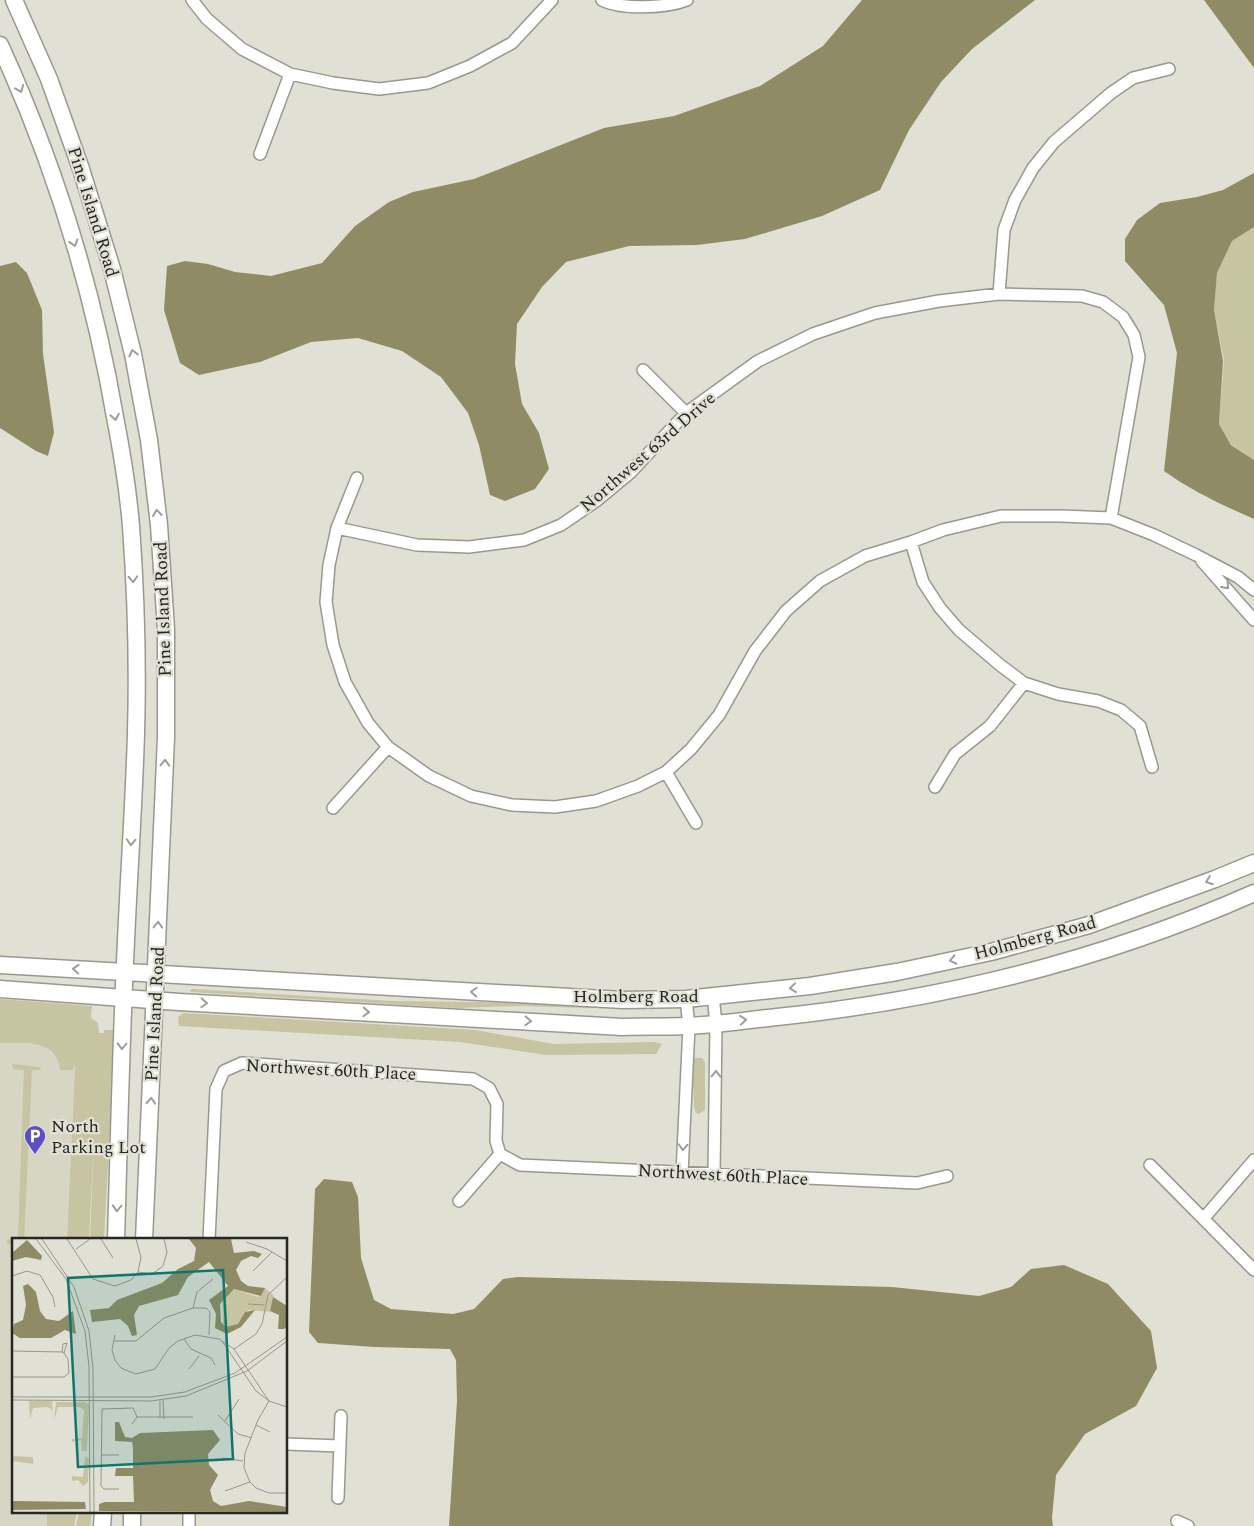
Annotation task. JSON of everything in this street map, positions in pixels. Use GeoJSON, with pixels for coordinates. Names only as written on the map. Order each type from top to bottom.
{"type":"FeatureCollection","features":[{"type":"Feature","properties":{"kind":"street","name":"Pine Island Road"},"geometry":{"type":"LineString","coordinates":[[14,0],[49,79],[87,188],[112,269],[133,354],[149,440],[159,525],[166,629],[166,737],[144,1238]]}},
{"type":"Feature","properties":{"kind":"street"},"geometry":{"type":"LineString","coordinates":[[192,0],[207,19],[242,49],[290,74],[333,84],[379,89],[428,83],[470,66],[512,43],[552,0]]}},
{"type":"Feature","properties":{"kind":"street"},"geometry":{"type":"LineString","coordinates":[[602,0],[640,7],[678,4],[687,0]]}},
{"type":"Feature","properties":{"kind":"street","name":"Pine Island Road"},"geometry":{"type":"LineString","coordinates":[[0,45],[19,86],[53,175],[84,275],[105,355],[130,523],[136,626],[136,732],[124,997],[116,1238]]}},
{"type":"Feature","properties":{"kind":"street"},"geometry":{"type":"LineString","coordinates":[[999,294],[1004,230],[1015,200],[1033,168],[1054,142],[1111,92],[1133,78],[1169,68]]}},
{"type":"Feature","properties":{"kind":"street"},"geometry":{"type":"LineString","coordinates":[[260,154],[290,74]]}},
{"type":"Feature","properties":{"kind":"street","name":"Northwest 63rd Drive"},"geometry":{"type":"LineString","coordinates":[[337,528],[416,544],[469,547],[524,540],[561,525],[596,501],[631,472],[686,413],[758,362],[813,334],[875,313],[940,301],[999,294],[1082,296],[1104,302],[1123,317],[1134,335],[1139,357],[1111,518]]}},
{"type":"Feature","properties":{"kind":"street"},"geometry":{"type":"LineString","coordinates":[[643,370],[686,413]]}},
{"type":"Feature","properties":{"kind":"street"},"geometry":{"type":"LineString","coordinates":[[357,478],[337,528],[329,565],[326,602],[333,645],[345,682],[368,723],[388,747],[430,776],[471,796],[512,805],[555,807],[596,801],[638,786],[666,772],[691,750],[719,715],[755,651],[786,611],[820,581],[865,556],[943,530],[1001,516],[1111,518],[1154,535],[1196,555],[1238,577],[1254,590]]}},
{"type":"Feature","properties":{"kind":"street"},"geometry":{"type":"LineString","coordinates":[[911,542],[924,582],[940,608],[959,630],[1024,683],[1058,694],[1098,701],[1121,710],[1140,726],[1152,768]]}},
{"type":"Feature","properties":{"kind":"street"},"geometry":{"type":"LineString","coordinates":[[1196,555],[1228,588],[1254,620]]}},
{"type":"Feature","properties":{"kind":"street"},"geometry":{"type":"LineString","coordinates":[[935,787],[955,754],[990,726],[1024,683]]}},
{"type":"Feature","properties":{"kind":"street"},"geometry":{"type":"LineString","coordinates":[[333,808],[388,747]]}},
{"type":"Feature","properties":{"kind":"street"},"geometry":{"type":"LineString","coordinates":[[666,772],[696,823]]}},
{"type":"Feature","properties":{"kind":"street","name":"Holmberg Road"},"geometry":{"type":"LineString","coordinates":[[0,965],[622,1000],[686,999],[810,986],[898,972],[991,952],[1089,925],[1254,863]]}},
{"type":"Feature","properties":{"kind":"street","name":"Holmberg Road"},"geometry":{"type":"LineString","coordinates":[[0,989],[155,1000],[622,1027],[688,1026],[812,1013],[890,1001],[1002,979],[1097,952],[1221,908],[1254,893]]}},
{"type":"Feature","properties":{"kind":"street"},"geometry":{"type":"LineString","coordinates":[[713,996],[716,1023],[714,1175]]}},
{"type":"Feature","properties":{"kind":"street"},"geometry":{"type":"LineString","coordinates":[[682,1173],[688,1026],[686,999]]}},
{"type":"Feature","properties":{"kind":"street","name":"Northwest 60th Place"},"geometry":{"type":"LineString","coordinates":[[209,1238],[216,1089],[224,1072],[242,1063],[473,1079],[489,1088],[497,1104],[496,1141],[500,1154],[520,1165],[917,1183],[947,1176]]}},
{"type":"Feature","properties":{"kind":"street"},"geometry":{"type":"LineString","coordinates":[[459,1201],[500,1154]]}},
{"type":"Feature","properties":{"kind":"street"},"geometry":{"type":"LineString","coordinates":[[1204,1218],[1254,1160]]}},
{"type":"Feature","properties":{"kind":"street"},"geometry":{"type":"LineString","coordinates":[[1150,1165],[1254,1270]]}},
{"type":"Feature","properties":{"kind":"street"},"geometry":{"type":"LineString","coordinates":[[338,1498],[341,1416]]}},
{"type":"Feature","properties":{"kind":"street"},"geometry":{"type":"LineString","coordinates":[[288,1444],[340,1446]]}},
{"type":"Feature","properties":{"kind":"shaded area"},"geometry":{"type":"Polygon","coordinates":[[[862,0],[1035,0],[972,49],[941,82],[909,130],[880,190],[822,216],[745,239],[697,245],[629,246],[566,262],[542,287],[517,324],[515,364],[522,404],[539,433],[549,469],[535,489],[505,501],[490,495],[479,445],[468,413],[441,377],[402,351],[358,338],[311,342],[260,362],[199,375],[180,363],[164,310],[167,266],[185,261],[208,264],[235,272],[271,276],[322,263],[355,226],[389,202],[413,192],[474,179],[604,128],[674,116],[760,86],[823,46],[862,0]]]}},
{"type":"Feature","properties":{"kind":"shaded area"},"geometry":{"type":"Polygon","coordinates":[[[1204,0],[1254,0],[1254,68],[1204,0]]]}},
{"type":"Feature","properties":{"kind":"shaded area"},"geometry":{"type":"Polygon","coordinates":[[[1254,173],[1254,227],[1232,241],[1217,273],[1214,310],[1223,361],[1219,424],[1231,445],[1254,460],[1254,519],[1185,485],[1164,471],[1177,353],[1164,305],[1125,261],[1125,239],[1137,220],[1160,203],[1197,197],[1223,190],[1254,173]]]}},
{"type":"Feature","properties":{"kind":"shaded area"},"geometry":{"type":"Polygon","coordinates":[[[1254,227],[1254,460],[1231,444],[1219,424],[1224,361],[1214,310],[1217,273],[1232,241],[1254,227]]]}},
{"type":"Feature","properties":{"kind":"shaded area"},"geometry":{"type":"Polygon","coordinates":[[[16,262],[27,273],[42,310],[43,354],[54,432],[48,456],[36,451],[0,428],[0,266],[16,262]]]}},
{"type":"Feature","properties":{"kind":"shaded area"},"geometry":{"type":"Polygon","coordinates":[[[190,990],[393,1001],[656,1006],[457,1008],[191,992],[190,990]]]}},
{"type":"Feature","properties":{"kind":"shaded area"},"geometry":{"type":"Polygon","coordinates":[[[0,999],[92,1006],[91,1018],[98,1023],[99,1033],[104,1033],[104,1030],[115,1031],[104,1238],[90,1238],[94,1141],[89,1238],[67,1238],[75,1063],[73,1070],[60,1070],[58,1060],[53,1052],[46,1048],[29,1044],[0,1043],[0,999]]]}},
{"type":"Feature","properties":{"kind":"shaded area"},"geometry":{"type":"Polygon","coordinates":[[[184,1013],[475,1030],[554,1044],[655,1042],[662,1044],[656,1054],[546,1055],[460,1042],[179,1026],[178,1017],[184,1013]]]}},
{"type":"Feature","properties":{"kind":"shaded area","name":"North Parking Lot"},"geometry":{"type":"Polygon","coordinates":[[[0,1022],[75,1054],[67,1238],[12,1238],[12,1514],[54,1514],[53,1526],[0,1526],[0,1022]]]}},
{"type":"Feature","properties":{"kind":"shaded area"},"geometry":{"type":"Polygon","coordinates":[[[702,1058],[705,1062],[705,1110],[699,1114],[696,1113],[694,1107],[692,1060],[702,1058]]]}},
{"type":"Feature","properties":{"kind":"shaded area"},"geometry":{"type":"Polygon","coordinates":[[[12,1064],[40,1067],[41,1070],[32,1070],[24,1238],[18,1238],[24,1070],[13,1069],[12,1064]]]}},
{"type":"Feature","properties":{"kind":"shaded area"},"geometry":{"type":"Polygon","coordinates":[[[324,1179],[352,1182],[358,1197],[361,1258],[374,1300],[391,1309],[453,1314],[474,1309],[503,1279],[518,1277],[892,1287],[979,1296],[1011,1287],[1031,1269],[1064,1265],[1108,1284],[1151,1331],[1157,1368],[1136,1406],[1085,1434],[1056,1475],[1053,1526],[449,1526],[457,1401],[456,1360],[450,1349],[318,1343],[309,1332],[315,1189],[324,1179]]]}},
{"type":"Feature","properties":{"kind":"shaded area"},"geometry":{"type":"Polygon","coordinates":[[[8,1239],[12,1239],[12,1245],[8,1244],[8,1239]]]}},
{"type":"Feature","properties":{"kind":"shaded area"},"geometry":{"type":"Polygon","coordinates":[[[47,1514],[77,1514],[74,1526],[47,1526],[47,1514]]]}},
{"type":"Feature","properties":{"kind":"shaded area"},"geometry":{"type":"Polygon","coordinates":[[[79,1514],[92,1514],[90,1526],[76,1526],[79,1514]]]}},
{"type":"Feature","properties":{"kind":"place","name":"North Parking Lot"},"geometry":{"type":"Point","coordinates":[35,1155]}}]}
